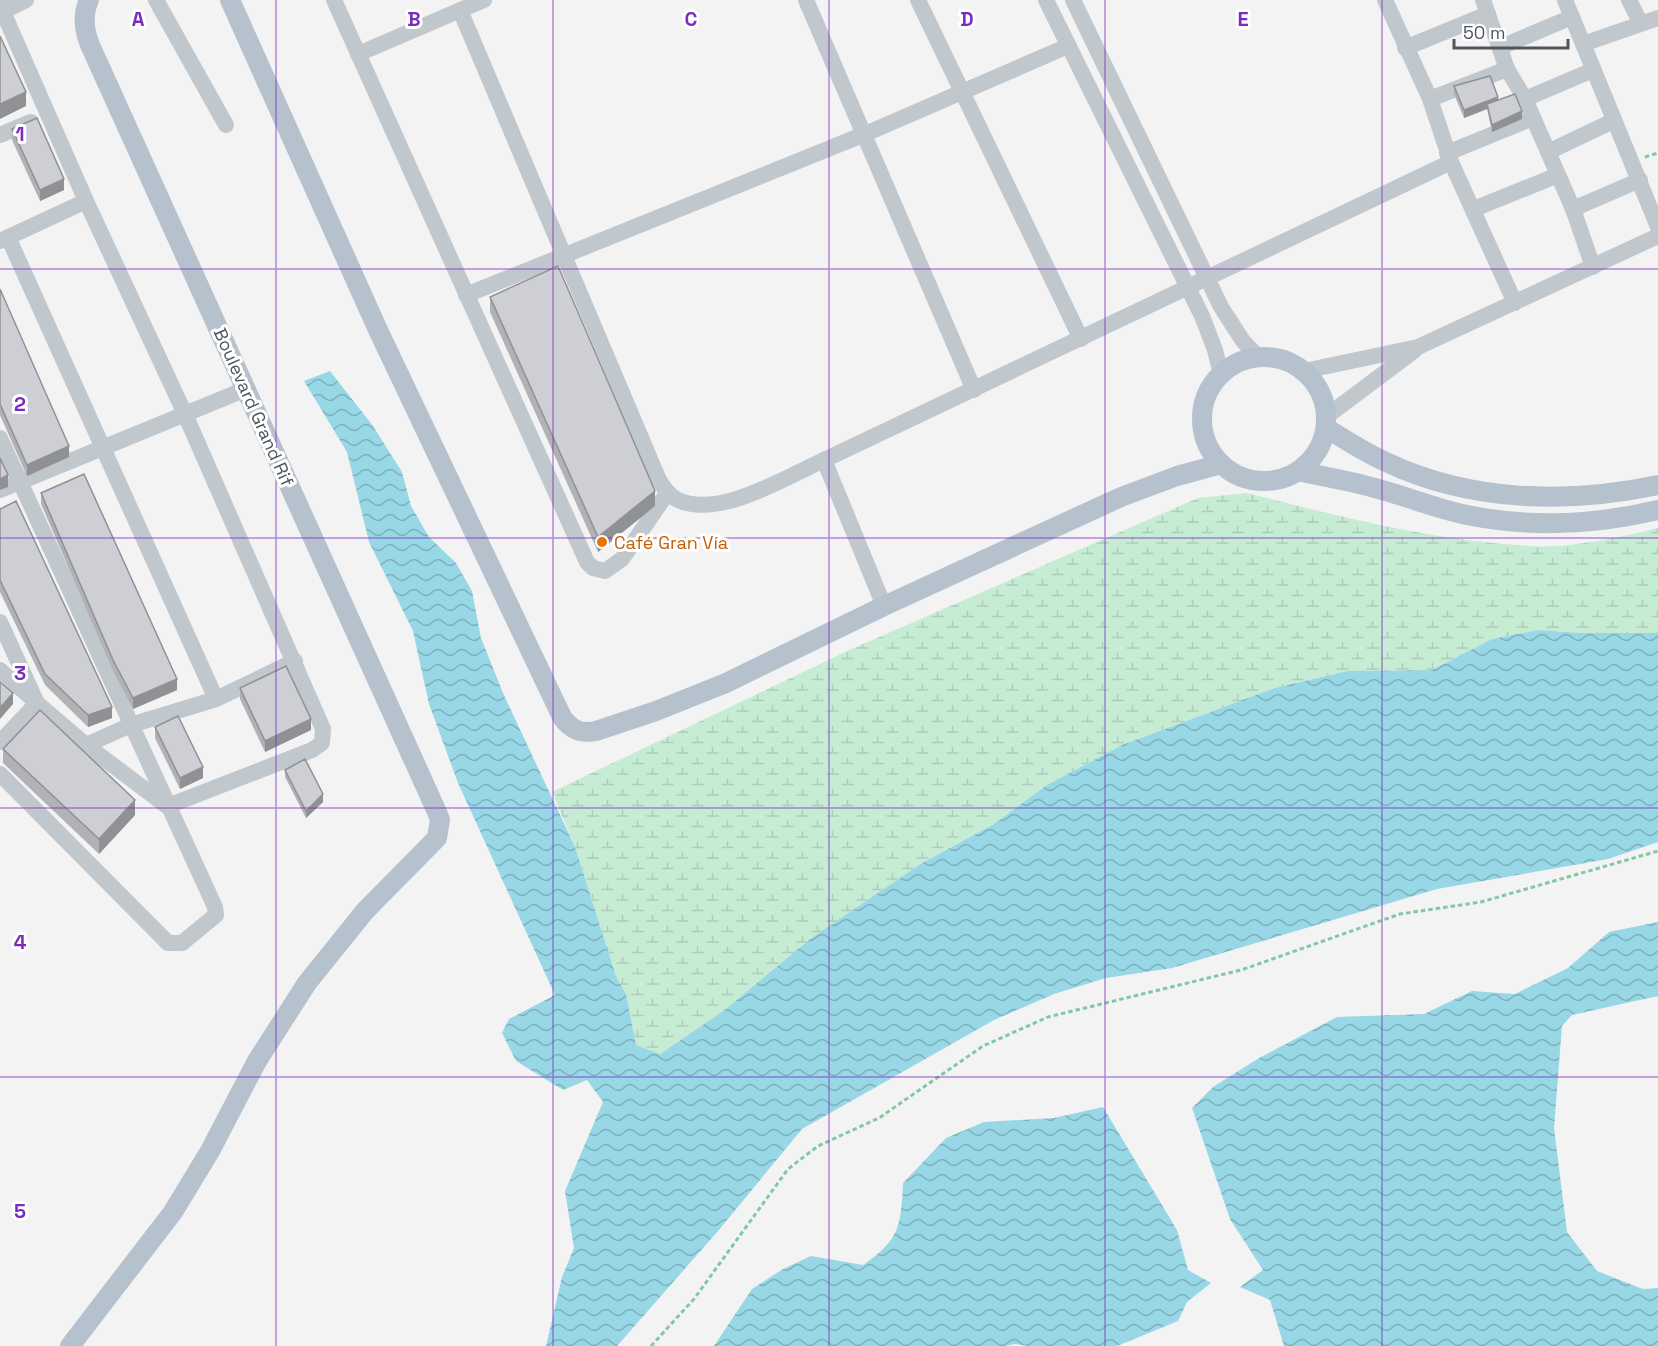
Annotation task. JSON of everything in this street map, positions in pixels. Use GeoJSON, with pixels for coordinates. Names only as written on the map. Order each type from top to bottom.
{"type":"FeatureCollection","features":[{"type":"Feature","properties":{"kind":"main road","name":"Boulevard Grand Rif"},"geometry":{"type":"LineString","coordinates":[[70,1346],[173,1212],[210,1151],[257,1061],[307,983],[365,910],[437,838],[440,830],[437,812],[88,38],[84,18],[89,0]]}},
{"type":"Feature","properties":{"kind":"main road"},"geometry":{"type":"LineString","coordinates":[[230,0],[374,320],[547,685],[566,723],[580,732],[596,731],[702,693],[1121,497],[1177,476],[1221,464]]}},
{"type":"Feature","properties":{"kind":"main road"},"geometry":{"type":"LineString","coordinates":[[1258,357],[1275,357],[1290,362],[1305,371],[1320,392],[1326,422],[1321,445],[1312,460],[1299,471],[1285,478],[1253,481],[1237,475],[1221,464],[1207,444],[1202,417],[1208,394],[1221,374],[1238,363],[1258,357]]}},
{"type":"Feature","properties":{"kind":"main road"},"geometry":{"type":"LineString","coordinates":[[1326,422],[1384,462],[1410,473],[1490,493],[1533,497],[1580,497],[1658,485]]}},
{"type":"Feature","properties":{"kind":"main road"},"geometry":{"type":"LineString","coordinates":[[1299,471],[1372,487],[1466,515],[1533,524],[1596,522],[1658,510]]}},
{"type":"Feature","properties":{"kind":"street"},"geometry":{"type":"LineString","coordinates":[[26,0],[1,10],[86,201],[185,414],[321,724],[322,743],[294,758],[168,806]]}},
{"type":"Feature","properties":{"kind":"street"},"geometry":{"type":"LineString","coordinates":[[156,0],[226,125]]}},
{"type":"Feature","properties":{"kind":"street"},"geometry":{"type":"LineString","coordinates":[[334,0],[587,562],[593,568],[605,571],[622,559],[668,492]]}},
{"type":"Feature","properties":{"kind":"street"},"geometry":{"type":"LineString","coordinates":[[358,54],[484,0]]}},
{"type":"Feature","properties":{"kind":"street"},"geometry":{"type":"LineString","coordinates":[[806,0],[974,390]]}},
{"type":"Feature","properties":{"kind":"street"},"geometry":{"type":"LineString","coordinates":[[918,0],[1080,339]]}},
{"type":"Feature","properties":{"kind":"street"},"geometry":{"type":"LineString","coordinates":[[1046,0],[1208,332],[1221,374]]}},
{"type":"Feature","properties":{"kind":"street"},"geometry":{"type":"LineString","coordinates":[[1073,0],[1230,324],[1258,357]]}},
{"type":"Feature","properties":{"kind":"street"},"geometry":{"type":"LineString","coordinates":[[1565,0],[1658,227]]}},
{"type":"Feature","properties":{"kind":"street"},"geometry":{"type":"LineString","coordinates":[[1629,0],[1640,22]]}},
{"type":"Feature","properties":{"kind":"street"},"geometry":{"type":"LineString","coordinates":[[1388,1],[1405,48],[1430,99],[1449,157],[1515,303]]}},
{"type":"Feature","properties":{"kind":"street"},"geometry":{"type":"LineString","coordinates":[[1405,48],[1486,7],[1507,69],[1525,99],[1573,209],[1593,267]]}},
{"type":"Feature","properties":{"kind":"street"},"geometry":{"type":"LineString","coordinates":[[460,10],[659,480],[676,500],[688,504],[724,503],[824,460],[1208,278],[1449,157],[1533,118]]}},
{"type":"Feature","properties":{"kind":"street"},"geometry":{"type":"LineString","coordinates":[[1501,47],[1572,16]]}},
{"type":"Feature","properties":{"kind":"street"},"geometry":{"type":"LineString","coordinates":[[1583,44],[1640,22],[1658,18]]}},
{"type":"Feature","properties":{"kind":"street"},"geometry":{"type":"LineString","coordinates":[[466,295],[865,134],[1068,46]]}},
{"type":"Feature","properties":{"kind":"street"},"geometry":{"type":"LineString","coordinates":[[1430,99],[1507,69]]}},
{"type":"Feature","properties":{"kind":"street"},"geometry":{"type":"LineString","coordinates":[[1525,99],[1593,70]]}},
{"type":"Feature","properties":{"kind":"street"},"geometry":{"type":"LineString","coordinates":[[0,135],[48,115]]}},
{"type":"Feature","properties":{"kind":"street"},"geometry":{"type":"LineString","coordinates":[[1548,152],[1613,121]]}},
{"type":"Feature","properties":{"kind":"street"},"geometry":{"type":"LineString","coordinates":[[1474,208],[1558,175]]}},
{"type":"Feature","properties":{"kind":"street"},"geometry":{"type":"LineString","coordinates":[[1573,209],[1640,180]]}},
{"type":"Feature","properties":{"kind":"street"},"geometry":{"type":"LineString","coordinates":[[86,201],[4,239],[102,447],[216,699]]}},
{"type":"Feature","properties":{"kind":"street"},"geometry":{"type":"LineString","coordinates":[[1305,371],[1418,347],[1658,236]]}},
{"type":"Feature","properties":{"kind":"street"},"geometry":{"type":"LineString","coordinates":[[1326,422],[1418,347]]}},
{"type":"Feature","properties":{"kind":"street"},"geometry":{"type":"LineString","coordinates":[[0,490],[246,389]]}},
{"type":"Feature","properties":{"kind":"street"},"geometry":{"type":"LineString","coordinates":[[0,438],[216,910],[213,919],[187,941],[175,945],[168,943],[0,774]]}},
{"type":"Feature","properties":{"kind":"street"},"geometry":{"type":"LineString","coordinates":[[824,460],[884,606]]}},
{"type":"Feature","properties":{"kind":"street"},"geometry":{"type":"LineString","coordinates":[[0,622],[37,704]]}},
{"type":"Feature","properties":{"kind":"street"},"geometry":{"type":"LineString","coordinates":[[86,745],[131,725],[216,699],[295,661]]}},
{"type":"Feature","properties":{"kind":"street"},"geometry":{"type":"LineString","coordinates":[[0,670],[86,745],[168,806]]}},
{"type":"Feature","properties":{"kind":"street"},"geometry":{"type":"LineString","coordinates":[[0,742],[37,704]]}},
{"type":"Feature","properties":{"kind":"path"},"geometry":{"type":"LineString","coordinates":[[651,1346],[694,1299],[788,1169],[818,1146],[879,1118],[983,1046],[1048,1017],[1241,970],[1400,914],[1481,902],[1658,851]]}},
{"type":"Feature","properties":{"kind":"green space"},"geometry":{"type":"Polygon","coordinates":[[[1247,493],[1388,527],[1495,543],[1561,546],[1658,528],[1658,633],[1578,633],[1538,630],[1492,639],[1432,670],[1347,671],[1275,688],[1122,745],[1047,785],[994,824],[922,863],[810,939],[722,1012],[660,1054],[636,1046],[626,994],[616,976],[575,847],[552,792],[847,651],[1198,498],[1247,493]]]}},
{"type":"Feature","properties":{"kind":"water"},"geometry":{"type":"Polygon","coordinates":[[[330,371],[373,426],[402,472],[411,506],[429,537],[456,563],[472,591],[481,638],[503,693],[575,847],[616,976],[626,994],[636,1045],[660,1054],[722,1012],[810,939],[922,863],[994,824],[1047,785],[1122,745],[1275,688],[1347,671],[1432,670],[1492,639],[1538,630],[1579,633],[1658,633],[1658,842],[1608,859],[1437,889],[1172,968],[1106,978],[1054,994],[994,1020],[802,1129],[718,1231],[617,1346],[546,1346],[562,1277],[574,1248],[565,1191],[603,1102],[587,1080],[563,1090],[516,1061],[502,1033],[509,1019],[555,995],[458,783],[429,704],[413,631],[369,542],[347,452],[304,381],[330,371]]]}},
{"type":"Feature","properties":{"kind":"water"},"geometry":{"type":"Polygon","coordinates":[[[1658,922],[1658,996],[1572,1015],[1562,1026],[1554,1128],[1567,1232],[1597,1271],[1643,1289],[1658,1288],[1658,1346],[1284,1346],[1270,1300],[1240,1287],[1263,1270],[1230,1219],[1192,1108],[1213,1087],[1259,1058],[1337,1017],[1424,1014],[1472,991],[1515,994],[1568,968],[1609,932],[1658,922]]]}},
{"type":"Feature","properties":{"kind":"water"},"geometry":{"type":"Polygon","coordinates":[[[1103,1107],[1177,1230],[1188,1270],[1211,1283],[1187,1302],[1178,1321],[1117,1346],[1015,1344],[1006,1346],[714,1346],[752,1289],[783,1269],[811,1256],[863,1265],[885,1248],[899,1221],[903,1183],[946,1138],[984,1122],[1054,1118],[1103,1107]]]}},
{"type":"Feature","properties":{"kind":"building"},"geometry":{"type":"Polygon","coordinates":[[[0,36],[26,92],[0,104],[0,36]]]}},
{"type":"Feature","properties":{"kind":"building"},"geometry":{"type":"Polygon","coordinates":[[[1490,76],[1498,97],[1464,110],[1454,86],[1490,76]]]}},
{"type":"Feature","properties":{"kind":"building"},"geometry":{"type":"Polygon","coordinates":[[[1515,94],[1522,111],[1492,125],[1487,104],[1515,94]]]}},
{"type":"Feature","properties":{"kind":"building"},"geometry":{"type":"Polygon","coordinates":[[[37,118],[64,179],[40,190],[12,129],[37,118]]]}},
{"type":"Feature","properties":{"kind":"building"},"geometry":{"type":"Polygon","coordinates":[[[558,266],[655,491],[598,537],[490,297],[558,266]]]}},
{"type":"Feature","properties":{"kind":"building"},"geometry":{"type":"Polygon","coordinates":[[[0,289],[69,446],[27,465],[0,404],[0,289]]]}},
{"type":"Feature","properties":{"kind":"building"},"geometry":{"type":"Polygon","coordinates":[[[0,458],[8,475],[0,479],[0,458]]]}},
{"type":"Feature","properties":{"kind":"building"},"geometry":{"type":"Polygon","coordinates":[[[84,474],[177,679],[133,698],[113,660],[41,493],[84,474]]]}},
{"type":"Feature","properties":{"kind":"building"},"geometry":{"type":"Polygon","coordinates":[[[16,501],[112,707],[88,715],[45,674],[0,580],[0,509],[16,501]]]}},
{"type":"Feature","properties":{"kind":"building"},"geometry":{"type":"Polygon","coordinates":[[[286,666],[311,719],[265,741],[240,688],[286,666]]]}},
{"type":"Feature","properties":{"kind":"building"},"geometry":{"type":"Polygon","coordinates":[[[0,682],[13,693],[0,708],[0,682]]]}},
{"type":"Feature","properties":{"kind":"building"},"geometry":{"type":"Polygon","coordinates":[[[40,710],[135,800],[99,839],[3,749],[40,710]]]}},
{"type":"Feature","properties":{"kind":"building"},"geometry":{"type":"Polygon","coordinates":[[[178,716],[203,767],[180,778],[155,727],[178,716]]]}},
{"type":"Feature","properties":{"kind":"building"},"geometry":{"type":"Polygon","coordinates":[[[305,759],[323,794],[306,811],[285,770],[305,759]]]}},
{"type":"Feature","properties":{"kind":"place","name":"Café Gran Vía"},"geometry":{"type":"Point","coordinates":[602,542]}}]}
